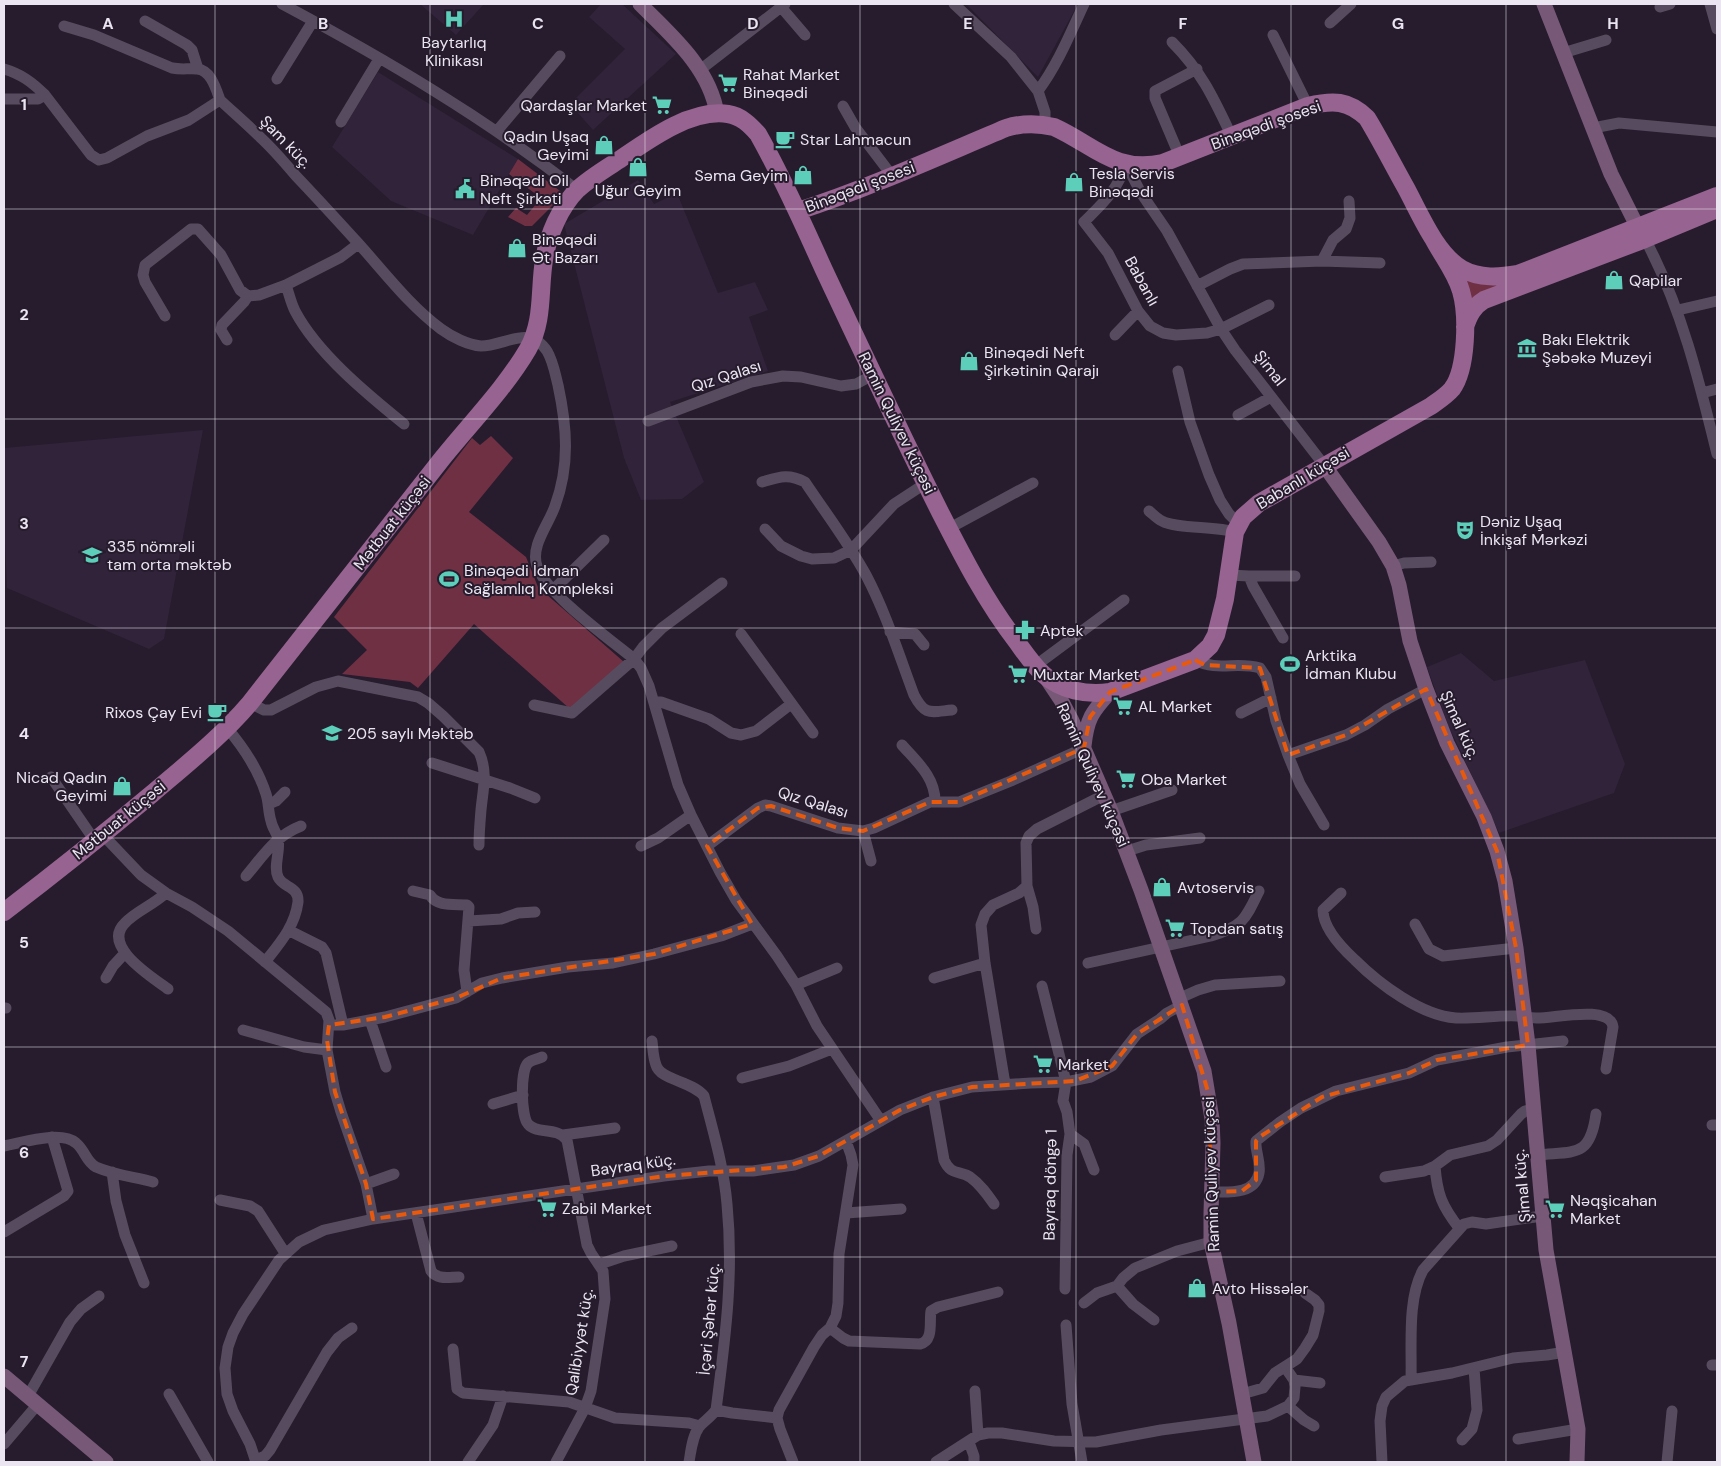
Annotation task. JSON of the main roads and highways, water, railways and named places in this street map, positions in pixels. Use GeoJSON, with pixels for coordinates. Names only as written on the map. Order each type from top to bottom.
{"type":"FeatureCollection","features":[{"type":"Feature","properties":{"kind":"main road","name":"Binəqədi şosesi"},"geometry":{"type":"LineString","coordinates":[[798,211],[893,177],[1006,128],[1022,124],[1045,125],[1065,132],[1107,157],[1126,164],[1152,166],[1180,158],[1308,106],[1330,102],[1356,108],[1367,118],[1434,240],[1452,262],[1469,272],[1484,276],[1518,274],[1717,209]]}},
{"type":"Feature","properties":{"kind":"main road","name":"Mətbuat küçəsi"},"geometry":{"type":"LineString","coordinates":[[4,912],[99,838],[211,744],[250,703],[511,374],[533,339],[540,312],[546,249],[558,218],[577,190],[665,131],[702,116],[717,114]]}},
{"type":"Feature","properties":{"kind":"main road","name":"Ramin Quliyev küçəsi"},"geometry":{"type":"LineString","coordinates":[[717,114],[728,114],[738,118],[749,124],[758,134],[798,211],[948,529],[986,597],[1008,631],[1040,671],[1064,686],[1084,693],[1110,692]]}},
{"type":"Feature","properties":{"kind":"main road","name":"Binəqədi şosesi"},"geometry":{"type":"LineString","coordinates":[[1465,327],[1471,312],[1476,305],[1484,300],[1642,234],[1717,196]]}},
{"type":"Feature","properties":{"kind":"main road"},"geometry":{"type":"LineString","coordinates":[[1434,240],[1458,284],[1461,293],[1465,327]]}},
{"type":"Feature","properties":{"kind":"main road","name":"Babanlı küçəsi"},"geometry":{"type":"LineString","coordinates":[[1110,692],[1196,660],[1210,646],[1216,635],[1237,528],[1259,503],[1430,406],[1451,390],[1460,368],[1465,327]]}},
{"type":"Feature","properties":{"kind":"place","name":"Baytarlıq Klinikası"},"geometry":{"type":"Point","coordinates":[454,19]}},
{"type":"Feature","properties":{"kind":"place","name":"Rahat Market Binəqədi"},"geometry":{"type":"Point","coordinates":[728,83]}},
{"type":"Feature","properties":{"kind":"place","name":"Qardaşlar Market"},"geometry":{"type":"Point","coordinates":[662,105]}},
{"type":"Feature","properties":{"kind":"place","name":"Star Lahmacun"},"geometry":{"type":"Point","coordinates":[785,139]}},
{"type":"Feature","properties":{"kind":"place","name":"Qadın Uşaq Geyimi"},"geometry":{"type":"Point","coordinates":[604,145]}},
{"type":"Feature","properties":{"kind":"place","name":"Uğur Geyim"},"geometry":{"type":"Point","coordinates":[638,167]}},
{"type":"Feature","properties":{"kind":"place","name":"Səma Geyim"},"geometry":{"type":"Point","coordinates":[803,175]}},
{"type":"Feature","properties":{"kind":"place","name":"Tesla Servis Binəqədi"},"geometry":{"type":"Point","coordinates":[1074,182]}},
{"type":"Feature","properties":{"kind":"place","name":"Binəqədi Oil Neft Şirkəti"},"geometry":{"type":"Point","coordinates":[465,189]}},
{"type":"Feature","properties":{"kind":"place","name":"Binəqədi Ət Bazarı"},"geometry":{"type":"Point","coordinates":[517,248]}},
{"type":"Feature","properties":{"kind":"place","name":"Qapilar"},"geometry":{"type":"Point","coordinates":[1614,280]}},
{"type":"Feature","properties":{"kind":"place","name":"Bakı Elektrik Şəbəkə Muzeyi"},"geometry":{"type":"Point","coordinates":[1527,348]}},
{"type":"Feature","properties":{"kind":"place","name":"Binəqədi Neft Şirkətinin Qarajı"},"geometry":{"type":"Point","coordinates":[969,361]}},
{"type":"Feature","properties":{"kind":"place","name":"Dəniz Uşaq İnkişaf Mərkəzi"},"geometry":{"type":"Point","coordinates":[1465,530]}},
{"type":"Feature","properties":{"kind":"place","name":"335 nömrəli tam orta məktəb"},"geometry":{"type":"Point","coordinates":[92,555]}},
{"type":"Feature","properties":{"kind":"place","name":"Binəqədi İdman Sağlamlıq Kompleksi"},"geometry":{"type":"Point","coordinates":[449,579]}},
{"type":"Feature","properties":{"kind":"place","name":"Aptek"},"geometry":{"type":"Point","coordinates":[1025,630]}},
{"type":"Feature","properties":{"kind":"place","name":"Arktika İdman Klubu"},"geometry":{"type":"Point","coordinates":[1290,664]}},
{"type":"Feature","properties":{"kind":"place","name":"Muxtar Market"},"geometry":{"type":"Point","coordinates":[1018,674]}},
{"type":"Feature","properties":{"kind":"place","name":"AL Market"},"geometry":{"type":"Point","coordinates":[1123,706]}},
{"type":"Feature","properties":{"kind":"place","name":"Rixos Çay Evi"},"geometry":{"type":"Point","coordinates":[217,712]}},
{"type":"Feature","properties":{"kind":"place","name":"205 saylı Məktəb"},"geometry":{"type":"Point","coordinates":[332,733]}},
{"type":"Feature","properties":{"kind":"place","name":"Oba Market"},"geometry":{"type":"Point","coordinates":[1126,779]}},
{"type":"Feature","properties":{"kind":"place","name":"Nicad Qadın Geyimi"},"geometry":{"type":"Point","coordinates":[122,786]}},
{"type":"Feature","properties":{"kind":"place","name":"Avtoservis"},"geometry":{"type":"Point","coordinates":[1162,887]}},
{"type":"Feature","properties":{"kind":"place","name":"Topdan satış"},"geometry":{"type":"Point","coordinates":[1175,928]}},
{"type":"Feature","properties":{"kind":"place","name":"Market"},"geometry":{"type":"Point","coordinates":[1043,1064]}},
{"type":"Feature","properties":{"kind":"place","name":"Zabil Market"},"geometry":{"type":"Point","coordinates":[547,1208]}},
{"type":"Feature","properties":{"kind":"place","name":"Nəqşicahan Market"},"geometry":{"type":"Point","coordinates":[1555,1209]}},
{"type":"Feature","properties":{"kind":"place","name":"Avto Hissələr"},"geometry":{"type":"Point","coordinates":[1197,1288]}}]}
